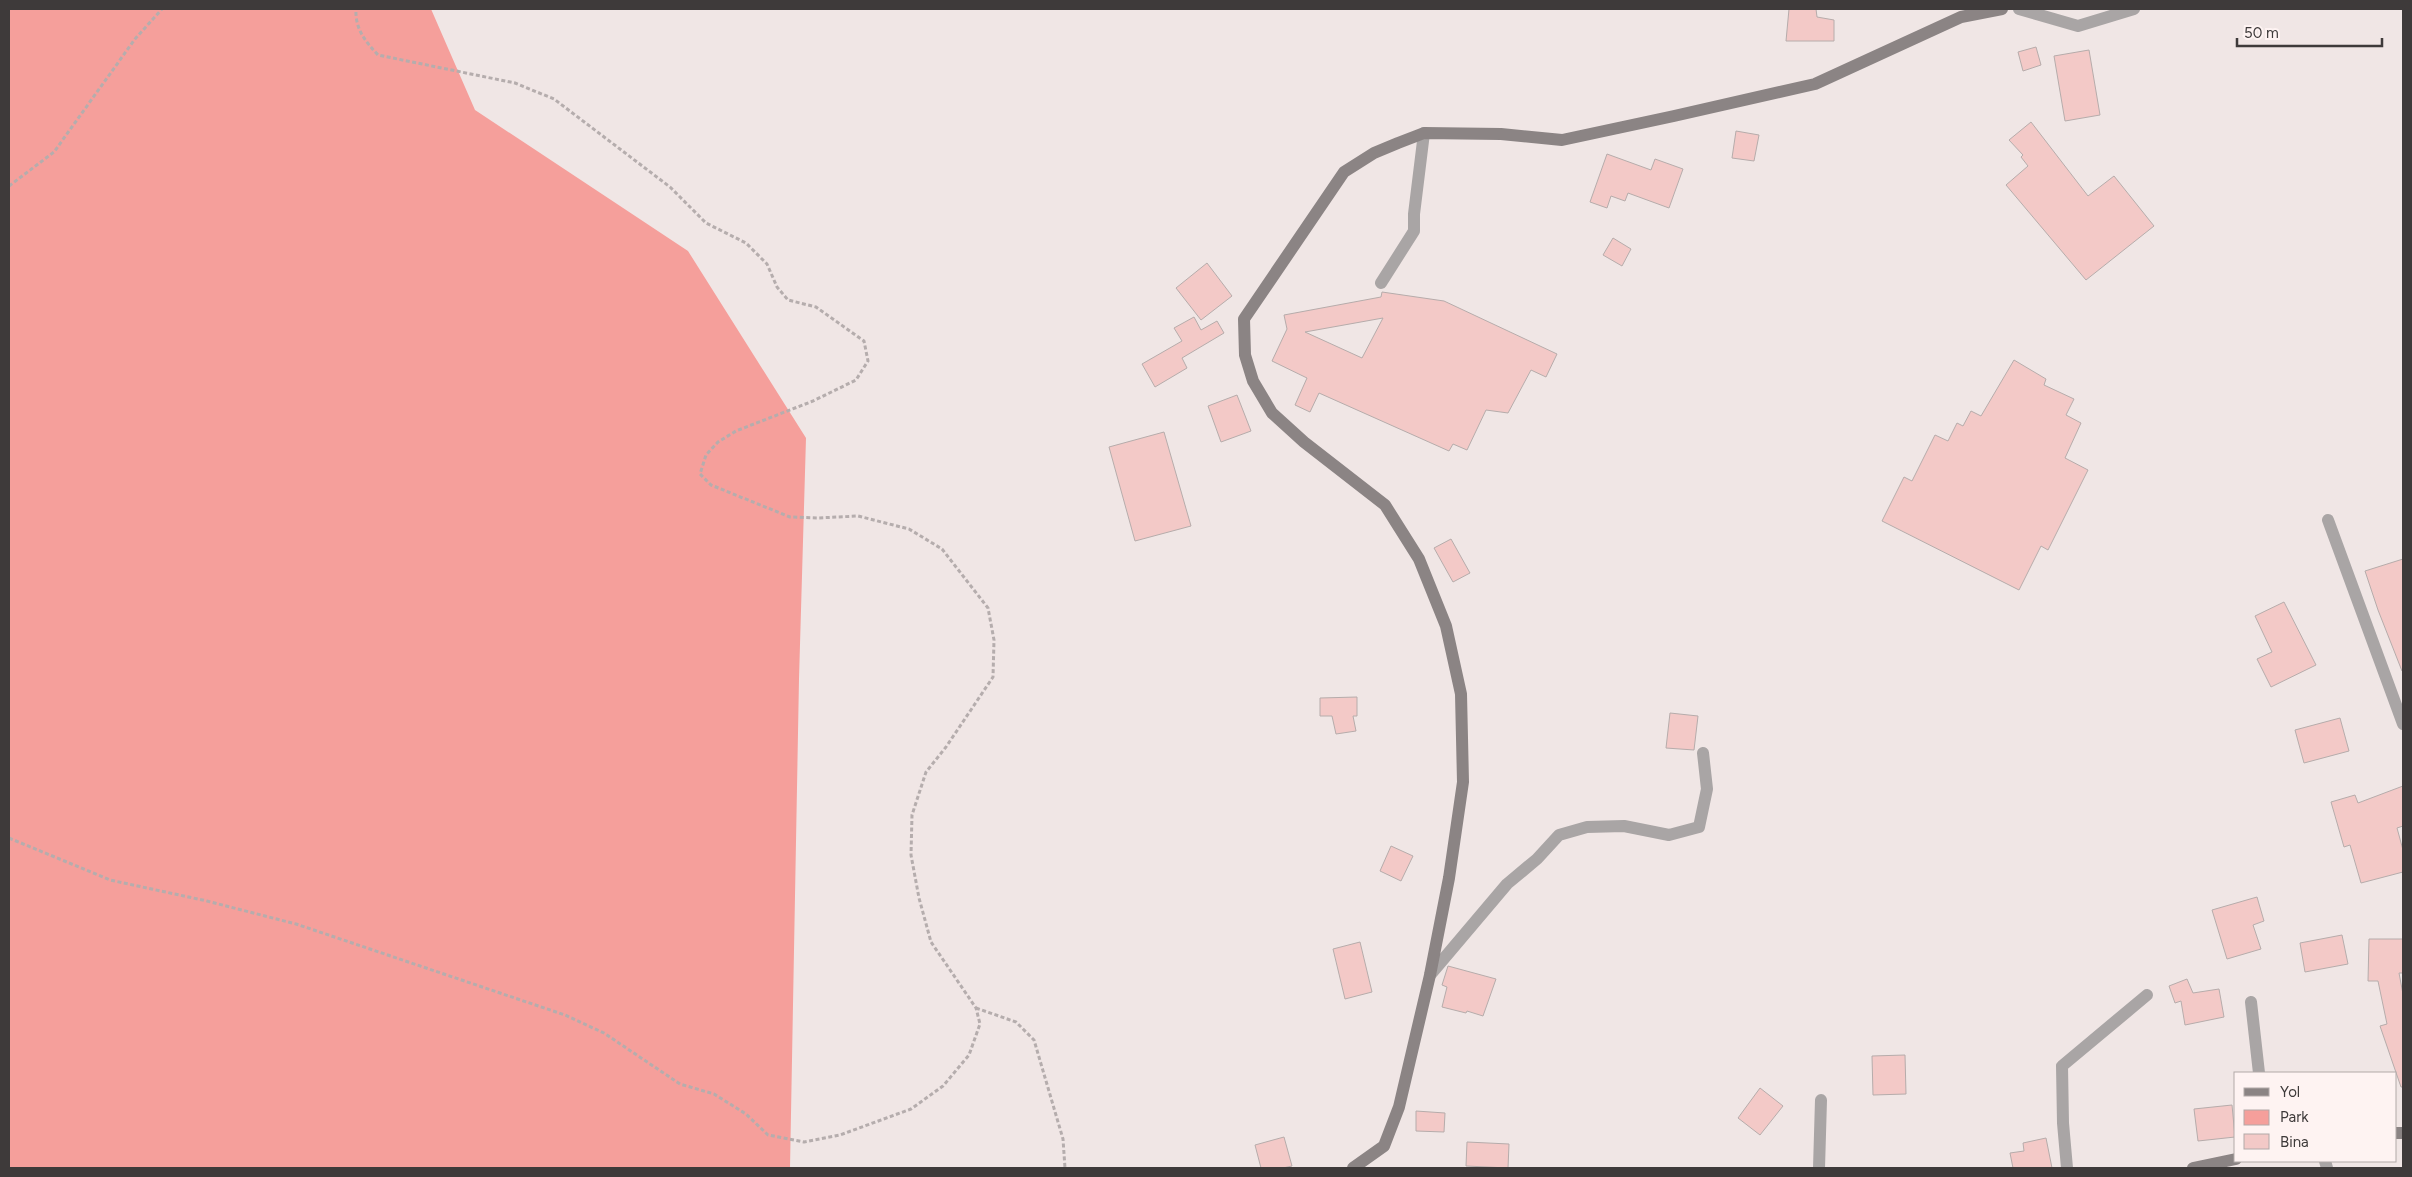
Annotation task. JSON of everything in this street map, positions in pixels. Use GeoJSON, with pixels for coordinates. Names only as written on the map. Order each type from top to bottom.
{"type":"FeatureCollection","features":[{"type":"Feature","properties":{"kind":"street"},"geometry":{"type":"LineString","coordinates":[[1352,1168],[1384,1146],[1399,1108],[1430,975],[1449,878],[1463,782],[1461,694],[1446,626],[1419,559],[1385,505],[1304,442],[1272,413],[1253,381],[1245,355],[1244,319],[1344,172],[1374,153],[1424,134],[1501,134],[1562,140],[1815,84],[1961,17],[2002,9]]}},
{"type":"Feature","properties":{"kind":"street"},"geometry":{"type":"LineString","coordinates":[[2019,9],[2078,26],[2134,9]]}},
{"type":"Feature","properties":{"kind":"street"},"geometry":{"type":"LineString","coordinates":[[1381,283],[1414,231],[1414,214],[1424,134]]}},
{"type":"Feature","properties":{"kind":"street"},"geometry":{"type":"LineString","coordinates":[[2328,520],[2403,724]]}},
{"type":"Feature","properties":{"kind":"street"},"geometry":{"type":"LineString","coordinates":[[1430,975],[1507,884],[1537,860],[1559,836],[1587,827],[1624,826],[1669,835],[1699,827],[1707,789],[1703,753]]}},
{"type":"Feature","properties":{"kind":"street"},"geometry":{"type":"LineString","coordinates":[[2067,1168],[2063,1122],[2062,1066],[2147,995]]}},
{"type":"Feature","properties":{"kind":"street"},"geometry":{"type":"LineString","coordinates":[[2251,1002],[2259,1072]]}},
{"type":"Feature","properties":{"kind":"street"},"geometry":{"type":"LineString","coordinates":[[1819,1168],[1821,1100]]}},
{"type":"Feature","properties":{"kind":"street"},"geometry":{"type":"LineString","coordinates":[[2193,1168],[2234,1158]]}},
{"type":"Feature","properties":{"kind":"path"},"geometry":{"type":"LineString","coordinates":[[9,186],[54,152],[135,39],[162,9]]}},
{"type":"Feature","properties":{"kind":"path"},"geometry":{"type":"LineString","coordinates":[[9,838],[110,880],[207,901],[296,924],[565,1015],[604,1033],[680,1084],[714,1094],[746,1114],[768,1135],[804,1142],[840,1135],[878,1123],[911,1109],[943,1086],[969,1055],[980,1024],[976,1008],[931,942],[919,898],[911,855],[912,815],[926,772],[946,747],[993,677],[994,640],[988,608],[942,549],[909,529],[858,516],[790,517],[711,486],[700,474],[706,455],[718,442],[736,431],[813,401],[856,380],[868,361],[864,341],[816,307],[788,300],[777,287],[767,264],[746,243],[706,223],[670,187],[554,99],[515,84],[378,55],[363,39],[356,19],[356,9]]}},
{"type":"Feature","properties":{"kind":"path"},"geometry":{"type":"LineString","coordinates":[[976,1008],[1016,1022],[1034,1040],[1063,1139],[1066,1168]]}},
{"type":"Feature","properties":{"kind":"green space"},"geometry":{"type":"Polygon","coordinates":[[[9,9],[431,9],[475,110],[688,251],[806,438],[799,679],[790,1168],[9,1168],[9,9]]]}},
{"type":"Feature","properties":{"kind":"building"},"geometry":{"type":"Polygon","coordinates":[[[1789,9],[1816,9],[1817,17],[1834,20],[1834,41],[1786,41],[1789,9]]]}},
{"type":"Feature","properties":{"kind":"building"},"geometry":{"type":"Polygon","coordinates":[[[2036,47],[2041,65],[2023,71],[2018,52],[2036,47]]]}},
{"type":"Feature","properties":{"kind":"building"},"geometry":{"type":"Polygon","coordinates":[[[2089,50],[2100,115],[2065,121],[2054,56],[2089,50]]]}},
{"type":"Feature","properties":{"kind":"building"},"geometry":{"type":"Polygon","coordinates":[[[2031,122],[2088,196],[2114,176],[2154,226],[2086,280],[2006,185],[2028,166],[2021,157],[2023,155],[2009,140],[2031,122]]]}},
{"type":"Feature","properties":{"kind":"building"},"geometry":{"type":"Polygon","coordinates":[[[1736,131],[1759,135],[1754,161],[1732,158],[1736,131]]]}},
{"type":"Feature","properties":{"kind":"building"},"geometry":{"type":"Polygon","coordinates":[[[1607,154],[1651,170],[1655,159],[1683,169],[1669,208],[1628,193],[1625,201],[1611,196],[1607,208],[1590,202],[1607,154]]]}},
{"type":"Feature","properties":{"kind":"building"},"geometry":{"type":"Polygon","coordinates":[[[1613,238],[1631,249],[1622,266],[1603,255],[1613,238]]]}},
{"type":"Feature","properties":{"kind":"building"},"geometry":{"type":"Polygon","coordinates":[[[1207,263],[1232,296],[1201,320],[1176,288],[1207,263]]]}},
{"type":"Feature","properties":{"kind":"building"},"geometry":{"type":"Polygon","coordinates":[[[1382,292],[1444,301],[1557,354],[1546,377],[1531,370],[1508,413],[1486,410],[1467,450],[1453,444],[1449,451],[1319,393],[1310,412],[1295,405],[1307,378],[1272,361],[1287,329],[1284,315],[1381,297],[1382,292]],[[1383,318],[1305,332],[1362,358],[1383,318]]]}},
{"type":"Feature","properties":{"kind":"building"},"geometry":{"type":"Polygon","coordinates":[[[1194,317],[1201,330],[1217,321],[1224,333],[1182,358],[1187,368],[1155,387],[1142,364],[1182,341],[1174,328],[1194,317]]]}},
{"type":"Feature","properties":{"kind":"building"},"geometry":{"type":"Polygon","coordinates":[[[2014,360],[2046,379],[2044,385],[2074,399],[2066,415],[2081,423],[2065,458],[2088,470],[2048,550],[2041,546],[2019,590],[1882,521],[1904,477],[1912,481],[1935,435],[1948,441],[1957,423],[1963,426],[1971,411],[1981,416],[2014,360]]]}},
{"type":"Feature","properties":{"kind":"building"},"geometry":{"type":"Polygon","coordinates":[[[1237,395],[1251,431],[1221,442],[1208,406],[1237,395]]]}},
{"type":"Feature","properties":{"kind":"building"},"geometry":{"type":"Polygon","coordinates":[[[1164,432],[1191,526],[1135,541],[1109,447],[1164,432]]]}},
{"type":"Feature","properties":{"kind":"building"},"geometry":{"type":"Polygon","coordinates":[[[1451,539],[1470,573],[1453,582],[1434,548],[1451,539]]]}},
{"type":"Feature","properties":{"kind":"building"},"geometry":{"type":"Polygon","coordinates":[[[2403,559],[2403,671],[2402,671],[2365,571],[2403,559]]]}},
{"type":"Feature","properties":{"kind":"building"},"geometry":{"type":"Polygon","coordinates":[[[2284,602],[2316,665],[2271,687],[2257,659],[2272,652],[2255,616],[2284,602]]]}},
{"type":"Feature","properties":{"kind":"building"},"geometry":{"type":"Polygon","coordinates":[[[1357,697],[1357,716],[1353,716],[1356,731],[1336,734],[1332,716],[1320,716],[1320,698],[1357,697]]]}},
{"type":"Feature","properties":{"kind":"building"},"geometry":{"type":"Polygon","coordinates":[[[1670,713],[1698,716],[1694,750],[1666,748],[1670,713]]]}},
{"type":"Feature","properties":{"kind":"building"},"geometry":{"type":"Polygon","coordinates":[[[2340,718],[2349,751],[2304,763],[2295,730],[2340,718]]]}},
{"type":"Feature","properties":{"kind":"building"},"geometry":{"type":"Polygon","coordinates":[[[2403,786],[2403,826],[2397,828],[2403,850],[2403,872],[2361,883],[2350,845],[2344,847],[2331,802],[2355,795],[2358,803],[2403,786]]]}},
{"type":"Feature","properties":{"kind":"building"},"geometry":{"type":"Polygon","coordinates":[[[1391,846],[1413,856],[1401,881],[1380,871],[1391,846]]]}},
{"type":"Feature","properties":{"kind":"building"},"geometry":{"type":"Polygon","coordinates":[[[2257,897],[2264,921],[2253,925],[2261,949],[2227,959],[2212,910],[2257,897]]]}},
{"type":"Feature","properties":{"kind":"building"},"geometry":{"type":"Polygon","coordinates":[[[2342,935],[2348,964],[2305,972],[2300,943],[2342,935]]]}},
{"type":"Feature","properties":{"kind":"building"},"geometry":{"type":"Polygon","coordinates":[[[2369,939],[2403,939],[2403,973],[2399,973],[2403,994],[2403,1087],[2401,1087],[2380,1026],[2387,1024],[2378,981],[2368,981],[2369,939]]]}},
{"type":"Feature","properties":{"kind":"building"},"geometry":{"type":"Polygon","coordinates":[[[1360,942],[1372,992],[1345,999],[1333,949],[1360,942]]]}},
{"type":"Feature","properties":{"kind":"building"},"geometry":{"type":"Polygon","coordinates":[[[1448,966],[1496,979],[1483,1016],[1442,1007],[1447,987],[1442,985],[1448,966]]]}},
{"type":"Feature","properties":{"kind":"building"},"geometry":{"type":"Polygon","coordinates":[[[2187,979],[2193,993],[2219,989],[2224,1017],[2185,1025],[2181,1001],[2175,1003],[2169,986],[2187,979]]]}},
{"type":"Feature","properties":{"kind":"building"},"geometry":{"type":"Polygon","coordinates":[[[1905,1055],[1906,1094],[1873,1095],[1872,1056],[1905,1055]]]}},
{"type":"Feature","properties":{"kind":"building"},"geometry":{"type":"Polygon","coordinates":[[[1760,1088],[1783,1106],[1760,1135],[1738,1118],[1760,1088]]]}},
{"type":"Feature","properties":{"kind":"building"},"geometry":{"type":"Polygon","coordinates":[[[2232,1105],[2234,1137],[2198,1141],[2194,1109],[2232,1105]]]}},
{"type":"Feature","properties":{"kind":"building"},"geometry":{"type":"Polygon","coordinates":[[[1416,1111],[1445,1113],[1444,1132],[1416,1131],[1416,1111]]]}},
{"type":"Feature","properties":{"kind":"building"},"geometry":{"type":"Polygon","coordinates":[[[1284,1137],[1292,1166],[1261,1168],[1255,1145],[1284,1137]]]}},
{"type":"Feature","properties":{"kind":"building"},"geometry":{"type":"Polygon","coordinates":[[[2046,1138],[2052,1168],[2013,1168],[2010,1153],[2024,1151],[2023,1143],[2046,1138]]]}},
{"type":"Feature","properties":{"kind":"building"},"geometry":{"type":"Polygon","coordinates":[[[1467,1142],[1509,1144],[1508,1168],[1466,1166],[1467,1142]]]}}]}
